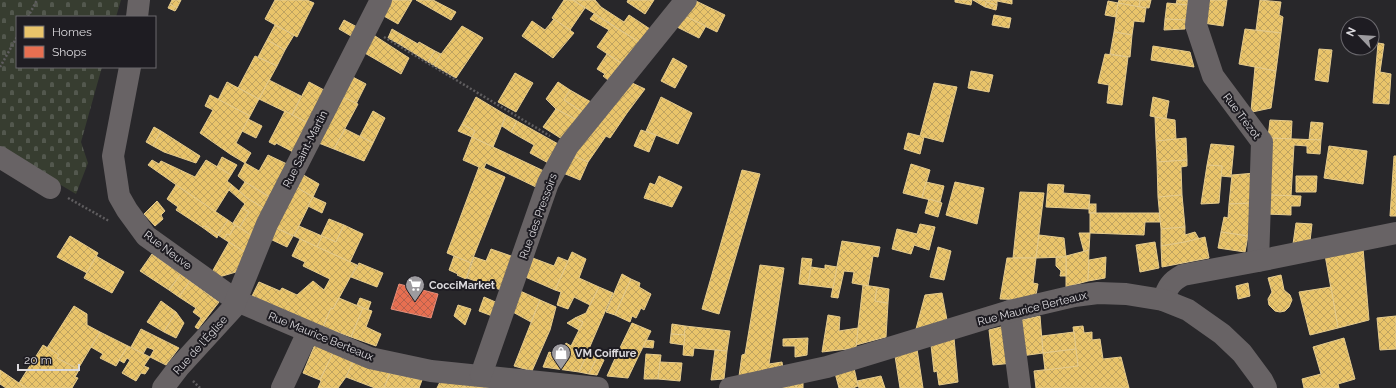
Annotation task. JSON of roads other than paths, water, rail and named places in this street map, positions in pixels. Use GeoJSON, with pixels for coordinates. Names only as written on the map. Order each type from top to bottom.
{"type":"FeatureCollection","features":[{"type":"Feature","properties":{"kind":"street"},"geometry":{"type":"LineString","coordinates":[[138,16],[139,0]]}},
{"type":"Feature","properties":{"kind":"street","name":"Rue Saint-Martin"},"geometry":{"type":"LineString","coordinates":[[237,301],[267,224],[381,0]]}},
{"type":"Feature","properties":{"kind":"street","name":"Rue des Pressoirs"},"geometry":{"type":"LineString","coordinates":[[481,375],[548,183],[568,146],[686,0]]}},
{"type":"Feature","properties":{"kind":"street","name":"Rue Trézot"},"geometry":{"type":"LineString","coordinates":[[1199,0],[1196,25],[1213,76],[1262,142],[1258,261]]}},
{"type":"Feature","properties":{"kind":"street","name":"Rue Neuve"},"geometry":{"type":"LineString","coordinates":[[130,68],[113,156],[119,196],[127,210],[146,236],[237,301]]}},
{"type":"Feature","properties":{"kind":"street"},"geometry":{"type":"LineString","coordinates":[[0,157],[50,188]]}},
{"type":"Feature","properties":{"kind":"street"},"geometry":{"type":"LineString","coordinates":[[1163,300],[1168,287],[1174,279],[1183,275],[1396,233]]}},
{"type":"Feature","properties":{"kind":"street","name":"Rue Maurice Berteaux"},"geometry":{"type":"LineString","coordinates":[[730,388],[827,367],[1010,311],[1074,296],[1098,293],[1126,294],[1163,300],[1188,310],[1222,334],[1242,353],[1262,380],[1266,388]]}},
{"type":"Feature","properties":{"kind":"street","name":"Rue Maurice Berteaux"},"geometry":{"type":"LineString","coordinates":[[237,301],[370,358],[427,379],[481,375],[540,385],[598,388]]}},
{"type":"Feature","properties":{"kind":"street","name":"Rue de l'Église"},"geometry":{"type":"LineString","coordinates":[[163,388],[179,367],[233,308],[237,301]]}},
{"type":"Feature","properties":{"kind":"street"},"geometry":{"type":"LineString","coordinates":[[1010,311],[1020,388]]}},
{"type":"Feature","properties":{"kind":"street"},"geometry":{"type":"LineString","coordinates":[[282,388],[308,332]]}},
{"type":"Feature","properties":{"kind":"place","name":"CocciMarket"},"geometry":{"type":"Point","coordinates":[415,302]}},
{"type":"Feature","properties":{"kind":"place","name":"VM Coiffure"},"geometry":{"type":"Point","coordinates":[561,370]}}]}
